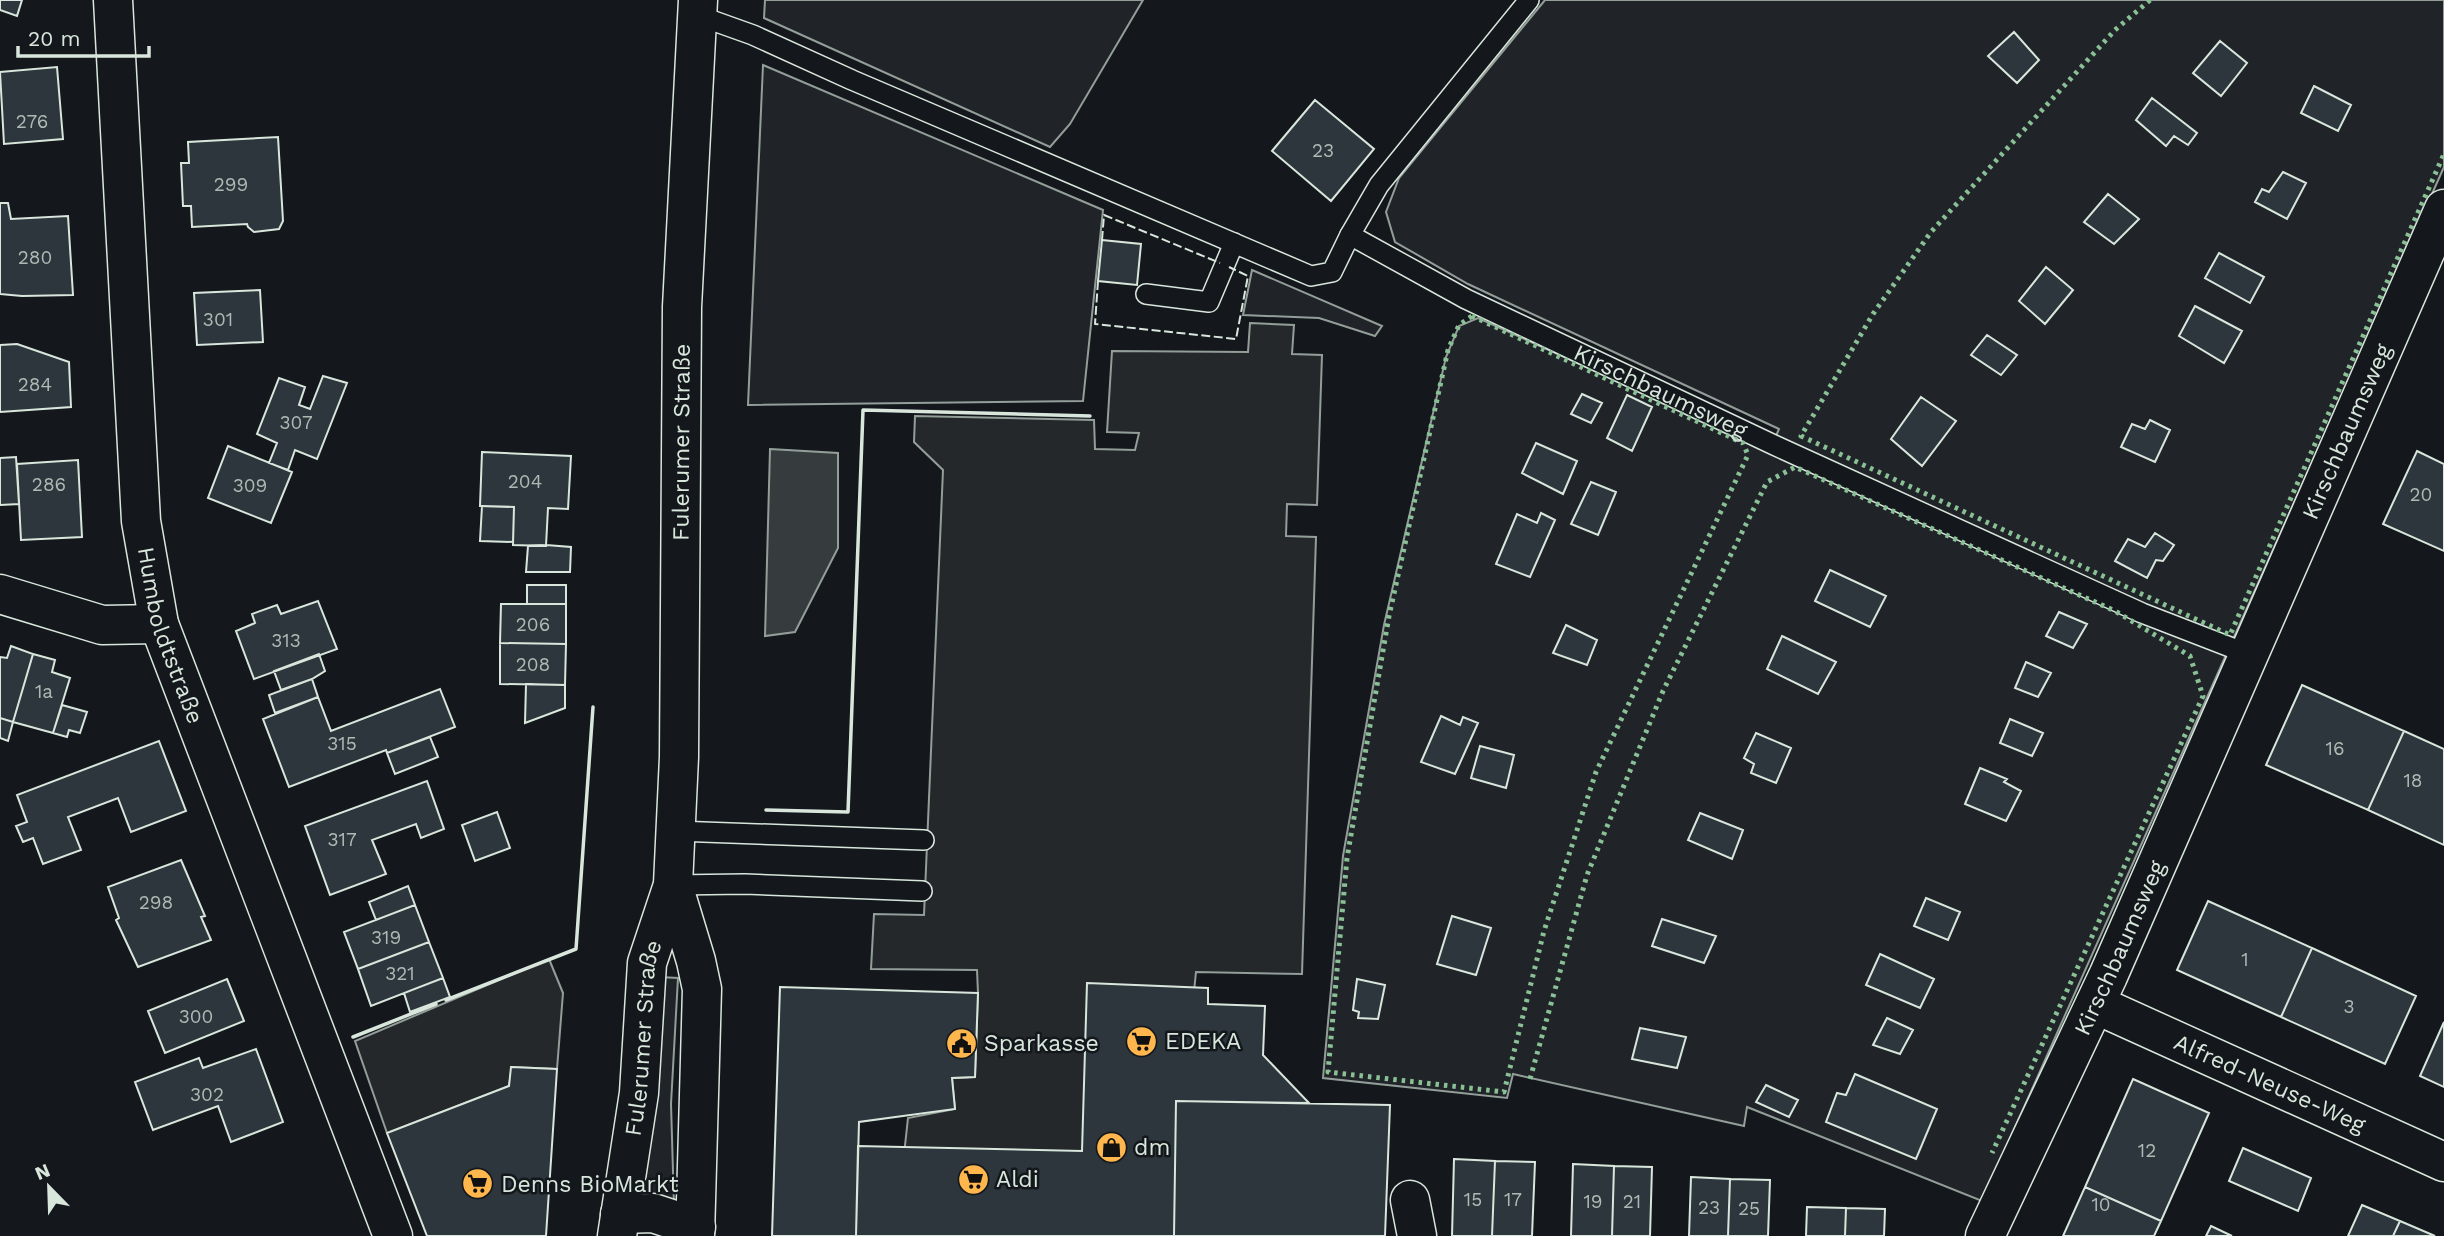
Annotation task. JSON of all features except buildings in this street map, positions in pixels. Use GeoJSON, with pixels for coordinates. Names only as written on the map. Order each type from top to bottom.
{"type":"FeatureCollection","features":[{"type":"Feature","properties":{"kind":"street","name":"Humboldtstraße"},"geometry":{"type":"LineString","coordinates":[[113,0],[141,521],[159,624],[393,1236]]}},
{"type":"Feature","properties":{"kind":"street","name":"Fulerumer Straße"},"geometry":{"type":"LineString","coordinates":[[619,1225],[639,1093],[647,963],[673,885],[679,743],[682,307],[697,7]]}},
{"type":"Feature","properties":{"kind":"street","name":"Kirschbaumsweg"},"geometry":{"type":"LineString","coordinates":[[1985,1236],[2095,1004],[2444,209]]}},
{"type":"Feature","properties":{"kind":"street"},"geometry":{"type":"LineString","coordinates":[[0,594],[102,625],[159,624]]}},
{"type":"Feature","properties":{"kind":"street","name":"Fulerumer Straße"},"geometry":{"type":"LineString","coordinates":[[673,885],[702,989],[696,1232]]}},
{"type":"Feature","properties":{"kind":"street","name":"Alfred-Neuse-Weg"},"geometry":{"type":"LineString","coordinates":[[2095,1004],[2444,1163]]}},
{"type":"Feature","properties":{"kind":"street"},"geometry":{"type":"LineString","coordinates":[[619,1225],[653,1213],[696,1232]]}},
{"type":"Feature","properties":{"kind":"lane"},"geometry":{"type":"LineString","coordinates":[[697,7],[852,80],[1311,276],[1332,272],[1379,185],[1529,0]]}},
{"type":"Feature","properties":{"kind":"lane","name":"Kirschbaumsweg"},"geometry":{"type":"LineString","coordinates":[[1350,235],[1466,299],[1762,439],[2142,612],[2248,654]]}},
{"type":"Feature","properties":{"kind":"lane"},"geometry":{"type":"LineString","coordinates":[[1146,294],[1209,302],[1234,243]]}},
{"type":"Feature","properties":{"kind":"lane"},"geometry":{"type":"LineString","coordinates":[[676,831],[924,840]]}},
{"type":"Feature","properties":{"kind":"lane"},"geometry":{"type":"LineString","coordinates":[[673,885],[745,884],[922,891]]}},
{"type":"Feature","properties":{"kind":"shaded area"},"geometry":{"type":"Polygon","coordinates":[[[765,0],[1143,0],[1070,124],[1050,147],[764,18],[765,0]]]}},
{"type":"Feature","properties":{"kind":"shaded area"},"geometry":{"type":"Polygon","coordinates":[[[1545,0],[2444,0],[2444,167],[1982,1201],[1747,1107],[1744,1126],[1513,1074],[1507,1098],[1323,1078],[1343,856],[1384,625],[1446,357],[1459,326],[1478,318],[1770,450],[1779,429],[1468,284],[1395,242],[1386,212],[1399,178],[1545,0]]]}},
{"type":"Feature","properties":{"kind":"shaded area"},"geometry":{"type":"Polygon","coordinates":[[[763,65],[1103,210],[1083,401],[748,405],[763,65]]]}},
{"type":"Feature","properties":{"kind":"shaded area"},"geometry":{"type":"Polygon","coordinates":[[[1252,270],[1382,326],[1375,336],[1319,318],[1243,315],[1252,270]]]}},
{"type":"Feature","properties":{"kind":"shaded area"},"geometry":{"type":"Polygon","coordinates":[[[1250,323],[1294,325],[1292,354],[1322,355],[1317,505],[1287,504],[1286,536],[1316,537],[1302,974],[1196,972],[1193,1001],[1098,1166],[903,1164],[908,1118],[955,1109],[952,1078],[975,1077],[978,993],[977,970],[871,969],[874,914],[924,915],[943,470],[914,442],[915,416],[1094,420],[1095,449],[1135,450],[1139,433],[1107,432],[1112,351],[1248,352],[1250,323]]]}},
{"type":"Feature","properties":{"kind":"shaded area"},"geometry":{"type":"Polygon","coordinates":[[[770,449],[838,453],[838,548],[795,632],[765,636],[770,449]]]}},
{"type":"Feature","properties":{"kind":"shaded area"},"geometry":{"type":"Polygon","coordinates":[[[549,959],[563,993],[557,1069],[512,1067],[509,1086],[387,1133],[355,1041],[549,959]]]}},
{"type":"Feature","properties":{"kind":"shaded area"},"geometry":{"type":"Polygon","coordinates":[[[659,977],[678,978],[671,1104],[674,1205],[636,1193],[659,977]]]}},
{"type":"Feature","properties":{"kind":"hedge"},"geometry":{"type":"LineString","coordinates":[[2150,0],[2115,30],[1931,232],[1873,314],[1801,436],[2230,635],[2444,154]]}},
{"type":"Feature","properties":{"kind":"hedge"},"geometry":{"type":"LineString","coordinates":[[1472,316],[1743,443],[1748,455],[1596,772],[1544,931],[1504,1092],[1328,1072],[1347,858],[1389,616],[1448,350],[1459,325],[1472,316]]}},
{"type":"Feature","properties":{"kind":"hedge"},"geometry":{"type":"LineString","coordinates":[[1530,1079],[1587,875],[1663,691],[1767,482],[1795,467],[2115,611],[2190,656],[2203,696],[1992,1153]]}},
{"type":"Feature","properties":{"kind":"fence"},"geometry":{"type":"LineString","coordinates":[[1102,240],[1104,215],[1220,263]]}},
{"type":"Feature","properties":{"kind":"fence"},"geometry":{"type":"LineString","coordinates":[[1098,281],[1095,324],[1236,339],[1248,276],[1229,267]]}},
{"type":"Feature","properties":{"kind":"wall"},"geometry":{"type":"LineString","coordinates":[[766,810],[848,812],[863,410],[1090,416]]}},
{"type":"Feature","properties":{"kind":"wall"},"geometry":{"type":"LineString","coordinates":[[446,1000],[576,949],[593,707]]}},
{"type":"Feature","properties":{"kind":"wall"},"geometry":{"type":"LineString","coordinates":[[353,1037],[436,1004]]}},
{"type":"Feature","properties":{"kind":"place","name":"EDEKA"},"geometry":{"type":"Point","coordinates":[1142,1041]}},
{"type":"Feature","properties":{"kind":"place","name":"Sparkasse"},"geometry":{"type":"Point","coordinates":[961,1043]}},
{"type":"Feature","properties":{"kind":"place","name":"dm"},"geometry":{"type":"Point","coordinates":[1111,1147]}},
{"type":"Feature","properties":{"kind":"place","name":"Aldi"},"geometry":{"type":"Point","coordinates":[973,1179]}},
{"type":"Feature","properties":{"kind":"place","name":"Denns BioMarkt"},"geometry":{"type":"Point","coordinates":[478,1184]}}]}
